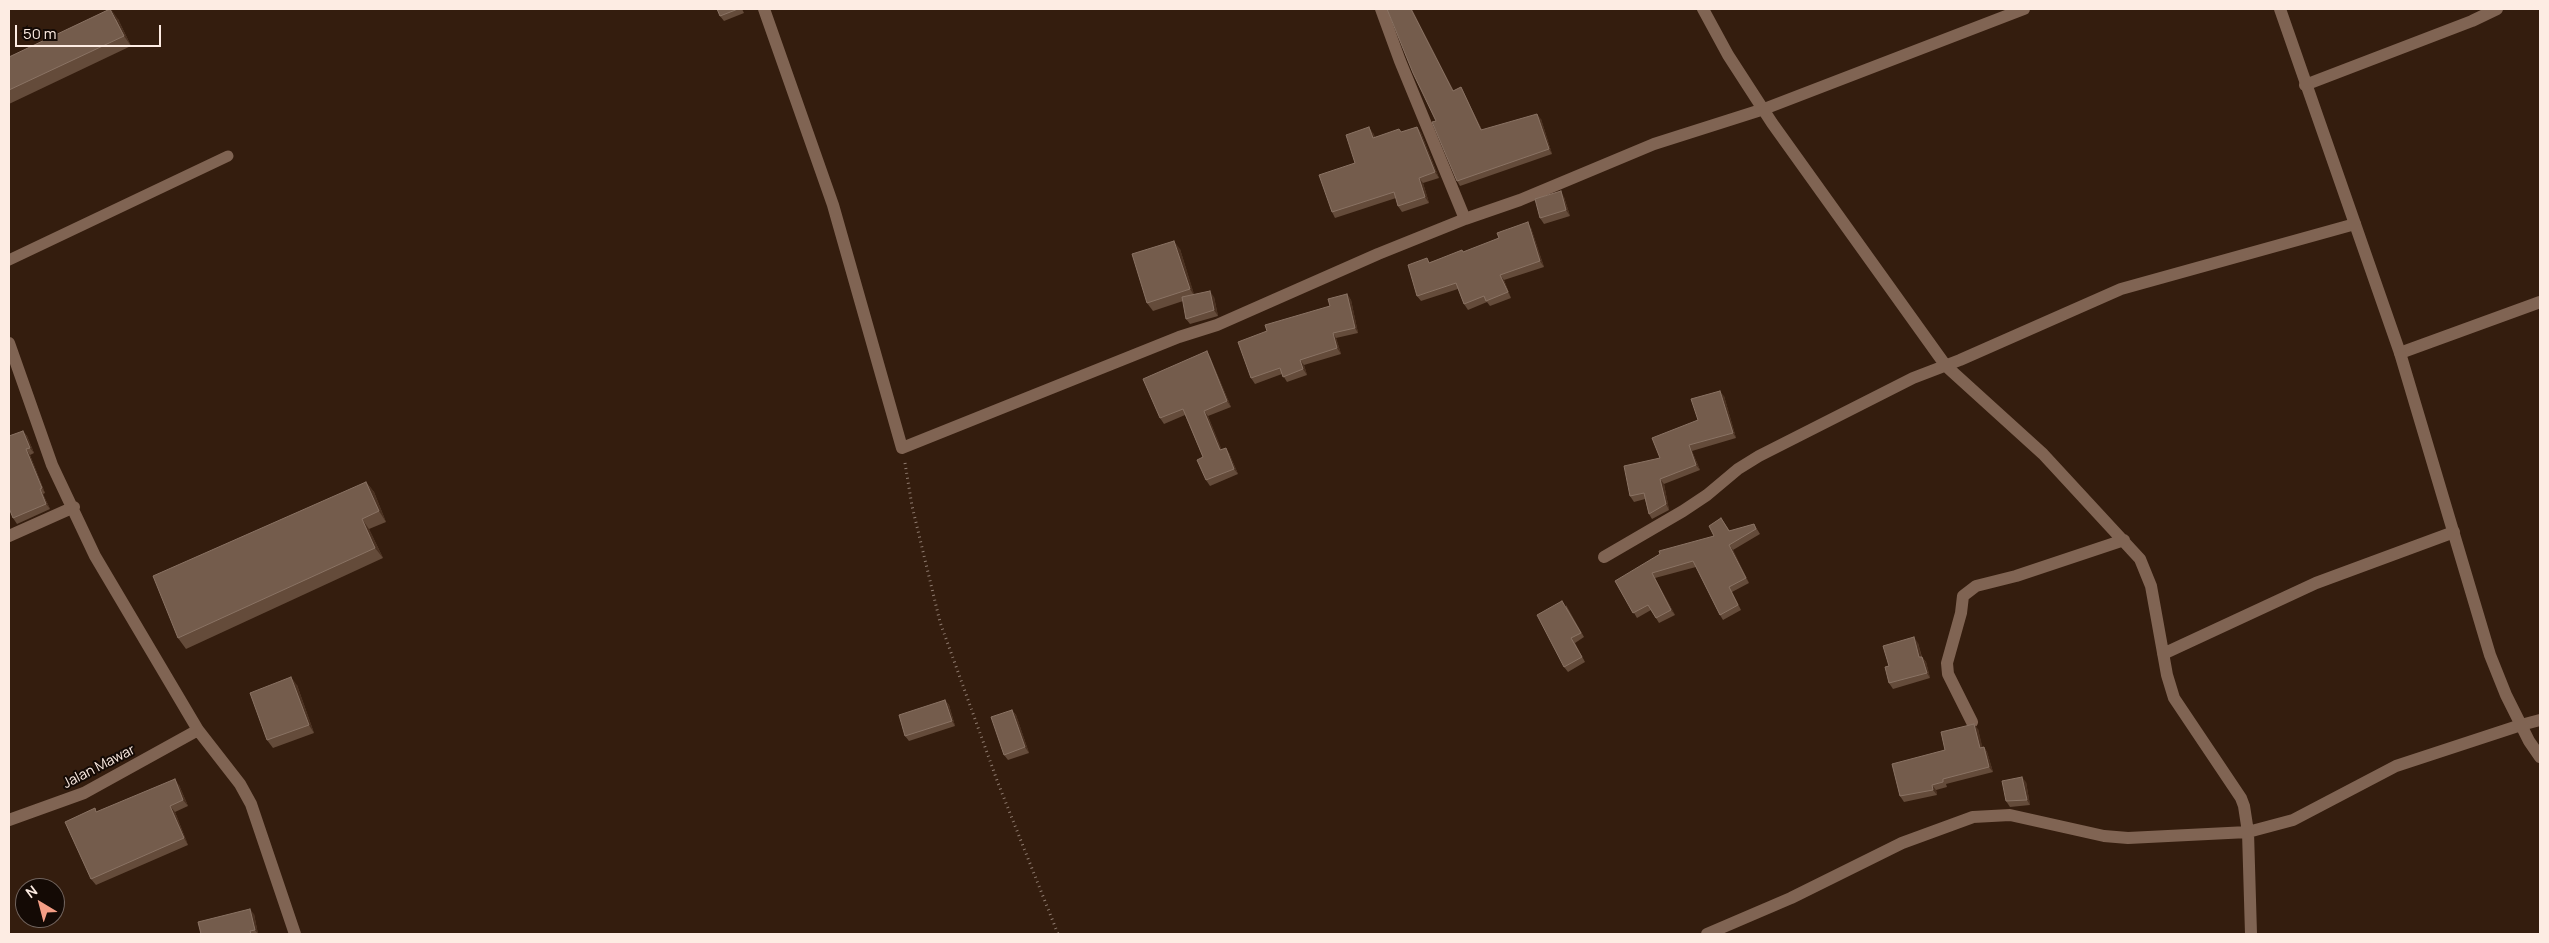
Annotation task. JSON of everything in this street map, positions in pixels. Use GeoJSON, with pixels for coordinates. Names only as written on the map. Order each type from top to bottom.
{"type":"FeatureCollection","features":[{"type":"Feature","properties":{"kind":"street"},"geometry":{"type":"LineString","coordinates":[[764,9],[833,205],[902,448],[1179,337],[1217,324],[1267,301],[1465,219],[1520,200],[1654,144],[1764,109],[2024,9]]}},
{"type":"Feature","properties":{"kind":"street"},"geometry":{"type":"LineString","coordinates":[[1382,9],[1400,61],[1465,219]]}},
{"type":"Feature","properties":{"kind":"street"},"geometry":{"type":"LineString","coordinates":[[1703,9],[1728,55],[1764,109],[1946,366],[2043,454],[2140,559],[2148,577],[2163,654],[2174,698],[2241,798],[2248,832],[2251,934]]}},
{"type":"Feature","properties":{"kind":"street"},"geometry":{"type":"LineString","coordinates":[[2280,9],[2400,353],[2490,655],[2506,695],[2540,757]]}},
{"type":"Feature","properties":{"kind":"street"},"geometry":{"type":"LineString","coordinates":[[2305,85],[2472,21],[2497,9]]}},
{"type":"Feature","properties":{"kind":"street"},"geometry":{"type":"LineString","coordinates":[[1604,556],[1683,511],[1759,456],[1912,378],[1946,366],[2121,289],[2355,224]]}},
{"type":"Feature","properties":{"kind":"street"},"geometry":{"type":"LineString","coordinates":[[2400,353],[2540,302]]}},
{"type":"Feature","properties":{"kind":"street"},"geometry":{"type":"LineString","coordinates":[[9,343],[52,465],[74,507],[95,556],[198,730],[240,784],[251,804],[295,934]]}},
{"type":"Feature","properties":{"kind":"street"},"geometry":{"type":"LineString","coordinates":[[9,536],[74,507]]}},
{"type":"Feature","properties":{"kind":"street"},"geometry":{"type":"LineString","coordinates":[[2163,654],[2316,583],[2454,532]]}},
{"type":"Feature","properties":{"kind":"street"},"geometry":{"type":"LineString","coordinates":[[1972,722],[1948,674],[1947,663],[1961,613],[1963,596],[1976,586],[2016,576],[2124,540]]}},
{"type":"Feature","properties":{"kind":"street"},"geometry":{"type":"LineString","coordinates":[[1707,934],[1791,898],[1902,843],[1973,817],[2010,815],[2104,836],[2128,838],[2248,832],[2293,820],[2396,766],[2540,720]]}},
{"type":"Feature","properties":{"kind":"street","name":"Jalan Mawar"},"geometry":{"type":"LineString","coordinates":[[9,820],[84,793],[198,730]]}},
{"type":"Feature","properties":{"kind":"lane"},"geometry":{"type":"LineString","coordinates":[[9,260],[228,156]]}},
{"type":"Feature","properties":{"kind":"path"},"geometry":{"type":"LineString","coordinates":[[902,448],[912,506],[936,609],[1001,791],[1058,934]]}},
{"type":"Feature","properties":{"kind":"building"},"geometry":{"type":"Polygon","coordinates":[[[110,9],[124,36],[9,90],[9,57],[110,9]]]}},
{"type":"Feature","properties":{"kind":"building"},"geometry":{"type":"Polygon","coordinates":[[[717,9],[738,9],[720,16],[717,9]]]}},
{"type":"Feature","properties":{"kind":"building"},"geometry":{"type":"Polygon","coordinates":[[[1387,9],[1411,9],[1453,91],[1461,87],[1481,130],[1537,114],[1549,149],[1457,181],[1432,122],[1436,121],[1413,73],[1387,9]]]}},
{"type":"Feature","properties":{"kind":"building"},"geometry":{"type":"Polygon","coordinates":[[[1369,127],[1373,138],[1399,129],[1401,132],[1417,127],[1435,172],[1419,178],[1425,197],[1398,206],[1394,192],[1332,212],[1319,175],[1355,163],[1346,135],[1369,127]]]}},
{"type":"Feature","properties":{"kind":"building"},"geometry":{"type":"Polygon","coordinates":[[[1561,191],[1566,210],[1540,218],[1535,199],[1561,191]]]}},
{"type":"Feature","properties":{"kind":"building"},"geometry":{"type":"Polygon","coordinates":[[[1528,222],[1540,261],[1500,275],[1508,292],[1486,301],[1484,296],[1464,304],[1456,283],[1417,296],[1408,265],[1427,258],[1429,263],[1462,250],[1463,252],[1499,238],[1497,233],[1528,222]]]}},
{"type":"Feature","properties":{"kind":"building"},"geometry":{"type":"Polygon","coordinates":[[[1174,241],[1190,289],[1147,303],[1132,254],[1174,241]]]}},
{"type":"Feature","properties":{"kind":"building"},"geometry":{"type":"Polygon","coordinates":[[[1210,291],[1214,310],[1186,319],[1182,297],[1210,291]]]}},
{"type":"Feature","properties":{"kind":"building"},"geometry":{"type":"Polygon","coordinates":[[[1347,294],[1355,328],[1333,333],[1337,348],[1300,360],[1303,369],[1283,377],[1280,368],[1251,378],[1238,342],[1267,331],[1265,325],[1330,306],[1328,299],[1347,294]]]}},
{"type":"Feature","properties":{"kind":"building"},"geometry":{"type":"Polygon","coordinates":[[[1207,351],[1227,401],[1204,411],[1220,450],[1226,448],[1234,469],[1206,480],[1197,460],[1203,457],[1183,409],[1160,418],[1143,379],[1207,351]]]}},
{"type":"Feature","properties":{"kind":"building"},"geometry":{"type":"Polygon","coordinates":[[[1720,391],[1733,433],[1689,445],[1696,465],[1660,479],[1666,504],[1649,514],[1644,493],[1630,496],[1624,466],[1660,458],[1652,438],[1698,420],[1691,399],[1720,391]]]}},
{"type":"Feature","properties":{"kind":"building"},"geometry":{"type":"Polygon","coordinates":[[[23,431],[30,448],[26,449],[42,488],[40,489],[46,504],[13,518],[9,508],[9,436],[23,431]]]}},
{"type":"Feature","properties":{"kind":"building"},"geometry":{"type":"Polygon","coordinates":[[[366,482],[379,511],[362,519],[375,548],[178,638],[153,576],[366,482]]]}},
{"type":"Feature","properties":{"kind":"building"},"geometry":{"type":"Polygon","coordinates":[[[1721,518],[1729,531],[1754,524],[1756,529],[1729,545],[1746,578],[1729,587],[1738,605],[1720,615],[1693,561],[1652,573],[1671,610],[1656,618],[1648,605],[1633,613],[1615,581],[1660,554],[1659,551],[1714,536],[1709,526],[1721,518]]]}},
{"type":"Feature","properties":{"kind":"building"},"geometry":{"type":"Polygon","coordinates":[[[1562,601],[1581,633],[1571,638],[1582,657],[1564,667],[1537,615],[1562,601]]]}},
{"type":"Feature","properties":{"kind":"building"},"geometry":{"type":"Polygon","coordinates":[[[1914,637],[1919,657],[1922,657],[1927,673],[1889,683],[1885,667],[1889,666],[1883,646],[1914,637]]]}},
{"type":"Feature","properties":{"kind":"building"},"geometry":{"type":"Polygon","coordinates":[[[291,677],[309,725],[267,740],[250,693],[291,677]]]}},
{"type":"Feature","properties":{"kind":"building"},"geometry":{"type":"Polygon","coordinates":[[[945,700],[952,721],[905,736],[899,715],[945,700]]]}},
{"type":"Feature","properties":{"kind":"building"},"geometry":{"type":"Polygon","coordinates":[[[1012,710],[1025,747],[1004,755],[991,717],[1012,710]]]}},
{"type":"Feature","properties":{"kind":"building"},"geometry":{"type":"Polygon","coordinates":[[[1974,724],[1980,748],[1984,747],[1989,767],[1943,779],[1943,782],[1932,785],[1933,790],[1900,796],[1892,764],[1945,750],[1941,732],[1974,724]]]}},
{"type":"Feature","properties":{"kind":"building"},"geometry":{"type":"Polygon","coordinates":[[[2022,777],[2027,800],[2006,801],[2002,781],[2022,777]]]}},
{"type":"Feature","properties":{"kind":"building"},"geometry":{"type":"Polygon","coordinates":[[[175,779],[183,800],[170,806],[184,838],[91,879],[65,822],[95,808],[96,812],[175,779]]]}},
{"type":"Feature","properties":{"kind":"building"},"geometry":{"type":"Polygon","coordinates":[[[250,909],[255,930],[250,931],[251,934],[201,934],[198,922],[250,909]]]}}]}
